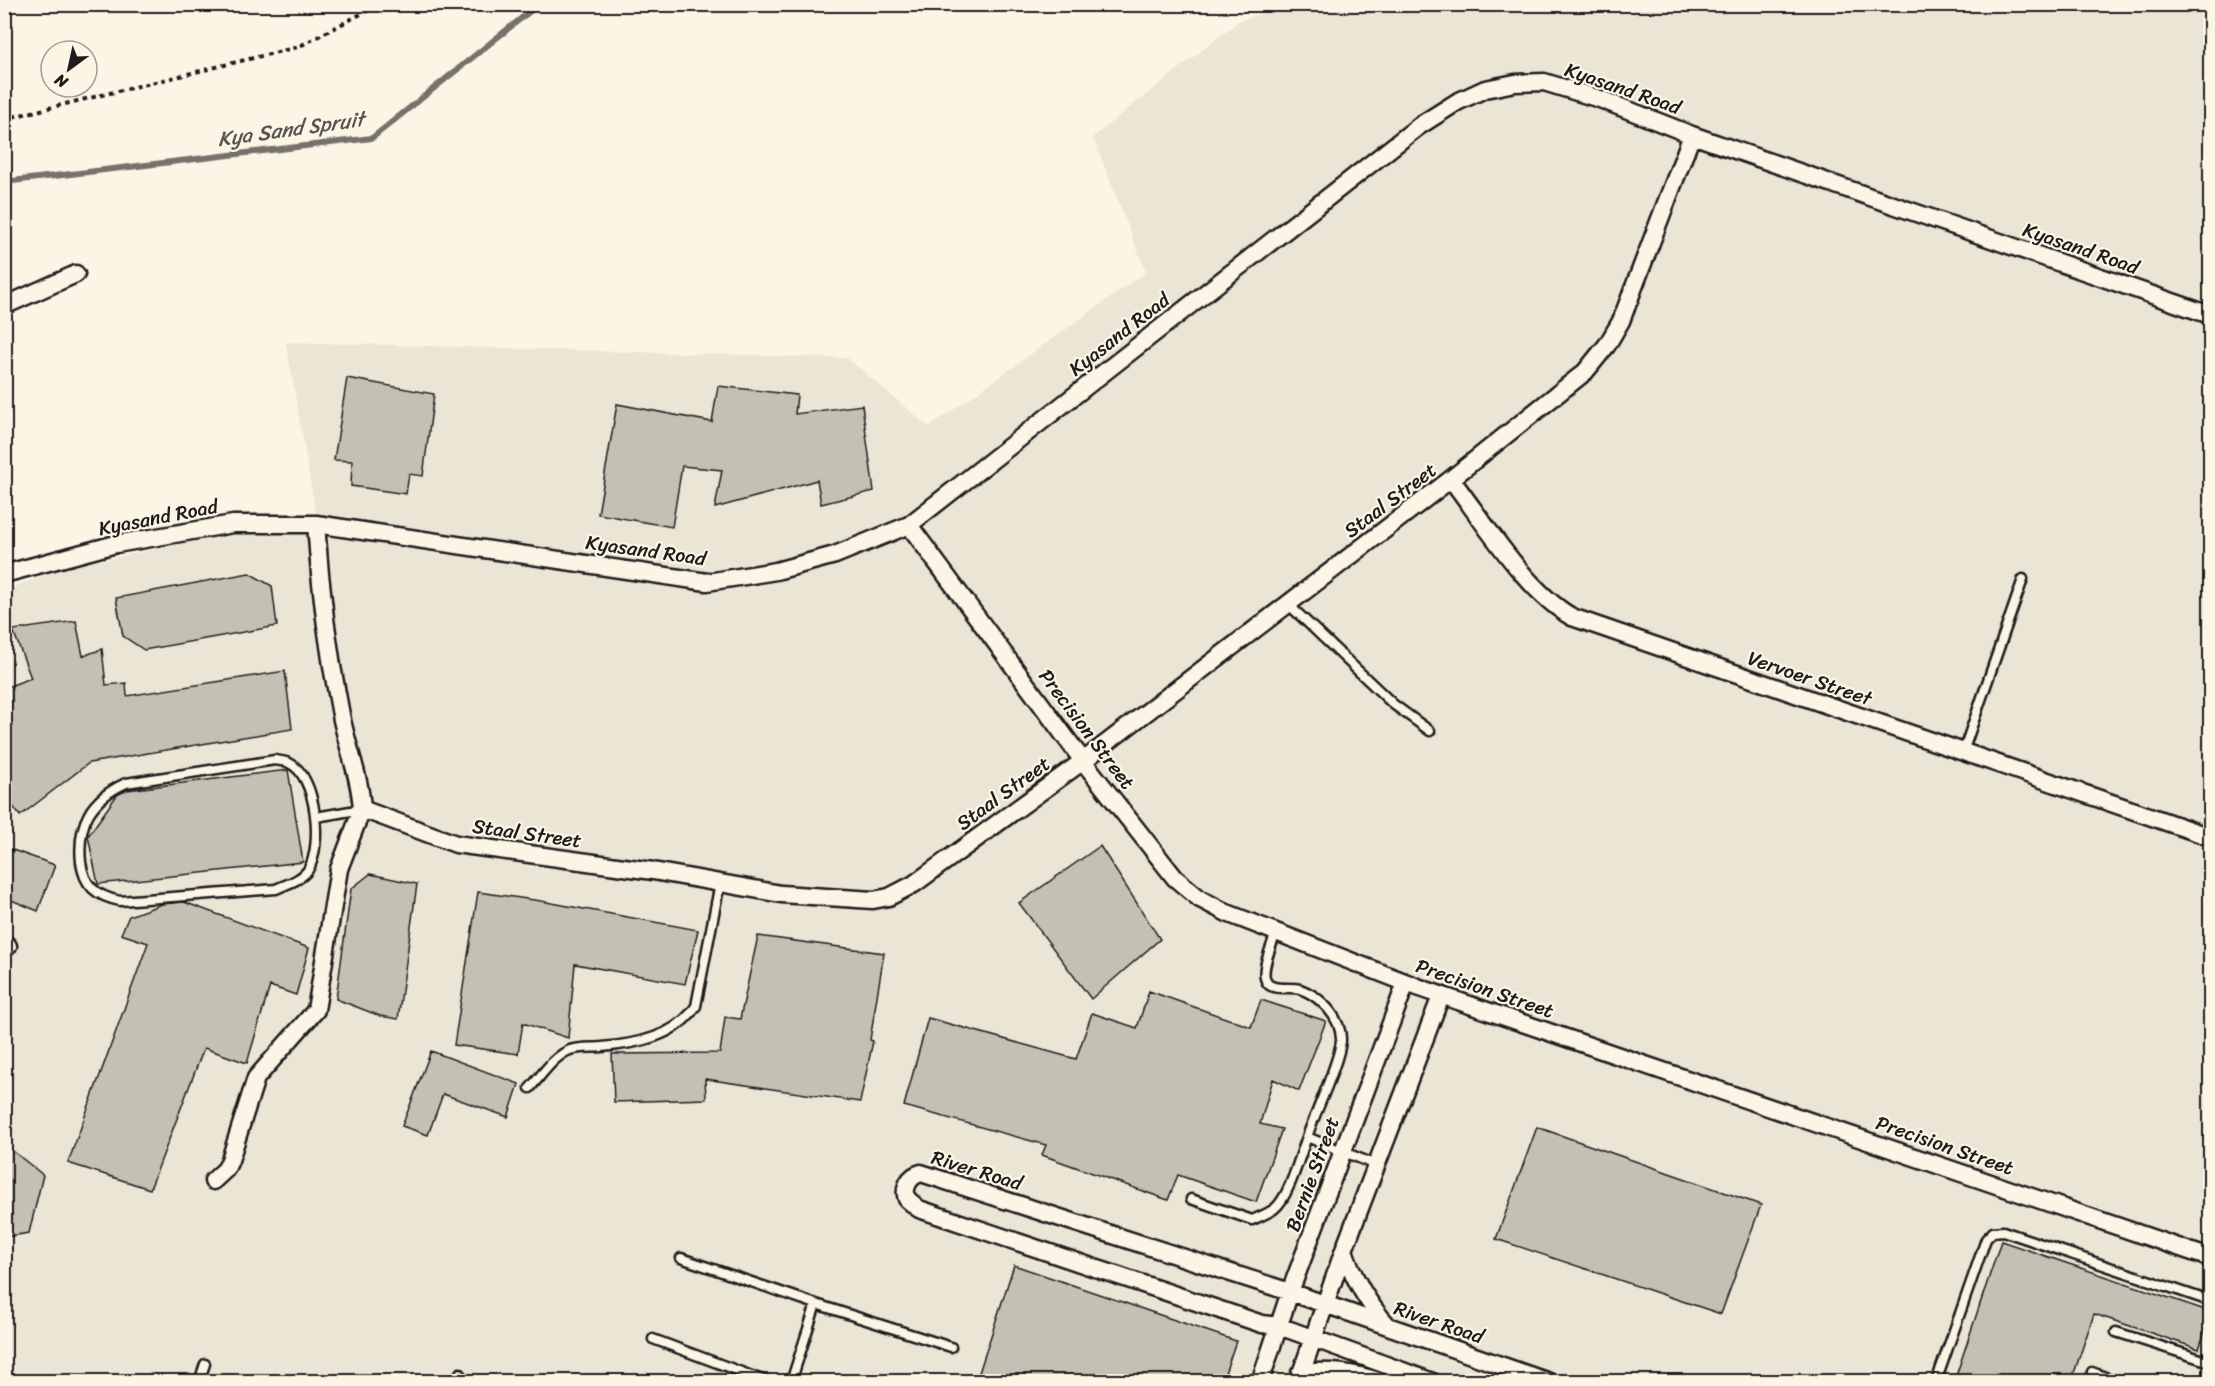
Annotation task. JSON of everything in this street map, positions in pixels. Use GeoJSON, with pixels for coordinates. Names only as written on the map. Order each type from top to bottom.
{"type":"FeatureCollection","features":[{"type":"Feature","properties":{"kind":"street","name":"Kyasand Road"},"geometry":{"type":"LineString","coordinates":[[4,574],[116,544],[233,524],[316,524],[707,582],[776,571],[835,555],[909,525],[1419,126],[1457,102],[1485,89],[1515,83],[1544,82],[1599,99],[1692,135],[2211,315]]}},
{"type":"Feature","properties":{"kind":"street","name":"Staal Street"},"geometry":{"type":"LineString","coordinates":[[362,809],[456,844],[653,871],[805,896],[851,900],[889,897],[914,884],[1083,761],[1451,479],[1585,372],[1607,345],[1634,291],[1692,135]]}},
{"type":"Feature","properties":{"kind":"street"},"geometry":{"type":"LineString","coordinates":[[4,306],[76,274]]}},
{"type":"Feature","properties":{"kind":"street","name":"Vervoer Street"},"geometry":{"type":"LineString","coordinates":[[1451,479],[1536,590],[1558,609],[1572,617],[2211,837]]}},
{"type":"Feature","properties":{"kind":"street"},"geometry":{"type":"LineString","coordinates":[[213,1181],[226,1169],[230,1160],[256,1078],[316,1010],[339,869],[362,809],[361,789],[341,718],[331,666],[321,598],[316,524]]}},
{"type":"Feature","properties":{"kind":"street","name":"Precision Street"},"geometry":{"type":"LineString","coordinates":[[909,525],[1083,761],[1175,878],[1200,899],[1227,913],[1441,996],[2211,1258]]}},
{"type":"Feature","properties":{"kind":"street","name":"Bernie Street"},"geometry":{"type":"LineString","coordinates":[[1260,1382],[1290,1292],[1406,983]]}},
{"type":"Feature","properties":{"kind":"street"},"geometry":{"type":"LineString","coordinates":[[1381,1382],[1348,1372],[1328,1371],[1299,1377],[1311,1338],[1441,996]]}},
{"type":"Feature","properties":{"kind":"street","name":"River Road"},"geometry":{"type":"LineString","coordinates":[[1433,1382],[1279,1326],[1262,1324],[919,1209],[907,1199],[907,1186],[910,1179],[921,1173],[1290,1292],[1549,1382]]}},
{"type":"Feature","properties":{"kind":"street"},"geometry":{"type":"LineString","coordinates":[[1344,1250],[1351,1272],[1368,1303],[1389,1327]]}},
{"type":"Feature","properties":{"kind":"lane"},"geometry":{"type":"LineString","coordinates":[[1963,752],[2023,579]]}},
{"type":"Feature","properties":{"kind":"lane"},"geometry":{"type":"LineString","coordinates":[[1288,604],[1405,716],[1430,731]]}},
{"type":"Feature","properties":{"kind":"lane"},"geometry":{"type":"LineString","coordinates":[[275,760],[282,761],[298,770],[307,783],[316,817],[313,859],[308,871],[296,881],[276,889],[120,901],[105,898],[90,889],[83,873],[79,841],[83,825],[95,805],[109,791],[126,783],[275,760]]}},
{"type":"Feature","properties":{"kind":"lane"},"geometry":{"type":"LineString","coordinates":[[316,817],[362,809]]}},
{"type":"Feature","properties":{"kind":"lane"},"geometry":{"type":"LineString","coordinates":[[530,1088],[561,1055],[571,1050],[625,1045],[649,1039],[678,1026],[689,1016],[696,1006],[720,883]]}},
{"type":"Feature","properties":{"kind":"lane"},"geometry":{"type":"LineString","coordinates":[[1191,1199],[1252,1220],[1275,1208],[1283,1199],[1339,1051],[1340,1029],[1328,1008],[1300,989],[1267,984],[1264,978],[1276,932]]}},
{"type":"Feature","properties":{"kind":"lane"},"geometry":{"type":"LineString","coordinates":[[1307,1137],[1376,1165]]}},
{"type":"Feature","properties":{"kind":"lane"},"geometry":{"type":"LineString","coordinates":[[1936,1382],[1986,1239],[1993,1232],[2003,1231],[2211,1301]]}},
{"type":"Feature","properties":{"kind":"lane"},"geometry":{"type":"LineString","coordinates":[[681,1258],[951,1347]]}},
{"type":"Feature","properties":{"kind":"lane"},"geometry":{"type":"LineString","coordinates":[[791,1382],[816,1304]]}},
{"type":"Feature","properties":{"kind":"lane"},"geometry":{"type":"LineString","coordinates":[[2116,1332],[2211,1362]]}},
{"type":"Feature","properties":{"kind":"lane"},"geometry":{"type":"LineString","coordinates":[[653,1339],[768,1382]]}},
{"type":"Feature","properties":{"kind":"lane"},"geometry":{"type":"LineString","coordinates":[[199,1382],[205,1364]]}},
{"type":"Feature","properties":{"kind":"lane"},"geometry":{"type":"LineString","coordinates":[[2092,1372],[2119,1382]]}},
{"type":"Feature","properties":{"kind":"path"},"geometry":{"type":"LineString","coordinates":[[4,119],[298,47],[380,4]]}},
{"type":"Feature","properties":{"kind":"shaded area"},"geometry":{"type":"Polygon","coordinates":[[[1293,4],[2210,5],[2210,1381],[5,1382],[5,590],[64,568],[316,515],[286,342],[847,358],[929,427],[1146,272],[1093,137],[1239,21],[1293,4]]]}},
{"type":"Feature","properties":{"kind":"building"},"geometry":{"type":"Polygon","coordinates":[[[347,378],[434,394],[423,476],[409,474],[406,494],[351,486],[352,461],[334,460],[347,378]]]}},
{"type":"Feature","properties":{"kind":"building"},"geometry":{"type":"Polygon","coordinates":[[[718,386],[797,395],[795,414],[862,405],[874,491],[821,504],[817,480],[715,508],[722,470],[682,466],[672,527],[598,514],[617,404],[712,422],[718,386]]]}},
{"type":"Feature","properties":{"kind":"building"},"geometry":{"type":"Polygon","coordinates":[[[249,573],[272,586],[277,626],[144,650],[123,636],[116,598],[249,573]]]}},
{"type":"Feature","properties":{"kind":"building"},"geometry":{"type":"Polygon","coordinates":[[[76,621],[83,656],[102,649],[106,685],[126,683],[127,696],[285,671],[292,729],[89,763],[20,816],[4,794],[4,688],[31,678],[13,630],[76,621]]]}},
{"type":"Feature","properties":{"kind":"building"},"geometry":{"type":"Polygon","coordinates":[[[288,770],[303,862],[98,884],[88,836],[117,795],[127,790],[288,770]]]}},
{"type":"Feature","properties":{"kind":"building"},"geometry":{"type":"Polygon","coordinates":[[[1100,846],[1160,939],[1091,999],[1019,903],[1100,846]]]}},
{"type":"Feature","properties":{"kind":"building"},"geometry":{"type":"Polygon","coordinates":[[[4,847],[55,865],[38,911],[4,897],[4,847]]]}},
{"type":"Feature","properties":{"kind":"building"},"geometry":{"type":"Polygon","coordinates":[[[370,874],[417,884],[398,1019],[380,1016],[336,999],[351,889],[370,874]]]}},
{"type":"Feature","properties":{"kind":"building"},"geometry":{"type":"Polygon","coordinates":[[[478,892],[541,901],[698,930],[685,984],[575,964],[568,1038],[523,1023],[518,1054],[454,1045],[478,892]]]}},
{"type":"Feature","properties":{"kind":"building"},"geometry":{"type":"Polygon","coordinates":[[[184,902],[309,948],[296,995],[270,986],[247,1063],[204,1048],[150,1189],[68,1163],[148,943],[121,934],[129,916],[162,904],[184,902]]]}},
{"type":"Feature","properties":{"kind":"building"},"geometry":{"type":"Polygon","coordinates":[[[758,936],[884,953],[870,1040],[873,1041],[860,1102],[705,1079],[706,1099],[614,1102],[612,1054],[720,1053],[725,1017],[740,1019],[758,936]]]}},
{"type":"Feature","properties":{"kind":"building"},"geometry":{"type":"Polygon","coordinates":[[[1149,991],[1251,1027],[1261,1000],[1326,1021],[1299,1091],[1273,1079],[1260,1124],[1282,1129],[1256,1202],[1178,1175],[1168,1200],[1042,1155],[1046,1145],[904,1106],[928,1018],[1076,1059],[1092,1013],[1137,1028],[1149,991]]]}},
{"type":"Feature","properties":{"kind":"building"},"geometry":{"type":"Polygon","coordinates":[[[431,1051],[519,1084],[508,1117],[443,1094],[428,1135],[402,1126],[431,1051]]]}},
{"type":"Feature","properties":{"kind":"building"},"geometry":{"type":"Polygon","coordinates":[[[1537,1127],[1761,1205],[1721,1314],[1496,1239],[1537,1127]]]}},
{"type":"Feature","properties":{"kind":"building"},"geometry":{"type":"Polygon","coordinates":[[[4,1144],[43,1175],[29,1233],[4,1237],[4,1144]]]}},
{"type":"Feature","properties":{"kind":"building"},"geometry":{"type":"Polygon","coordinates":[[[2001,1241],[2211,1312],[2199,1349],[2094,1314],[2071,1382],[1954,1382],[2001,1241]]]}},
{"type":"Feature","properties":{"kind":"building"},"geometry":{"type":"Polygon","coordinates":[[[1014,1265],[1236,1341],[1222,1382],[988,1382],[977,1379],[1014,1265]]]}},
{"type":"Feature","properties":{"kind":"waterway","name":"Kya Sand Spruit"},"geometry":{"type":"LineString","coordinates":[[4,182],[372,138],[539,4]]}}]}
